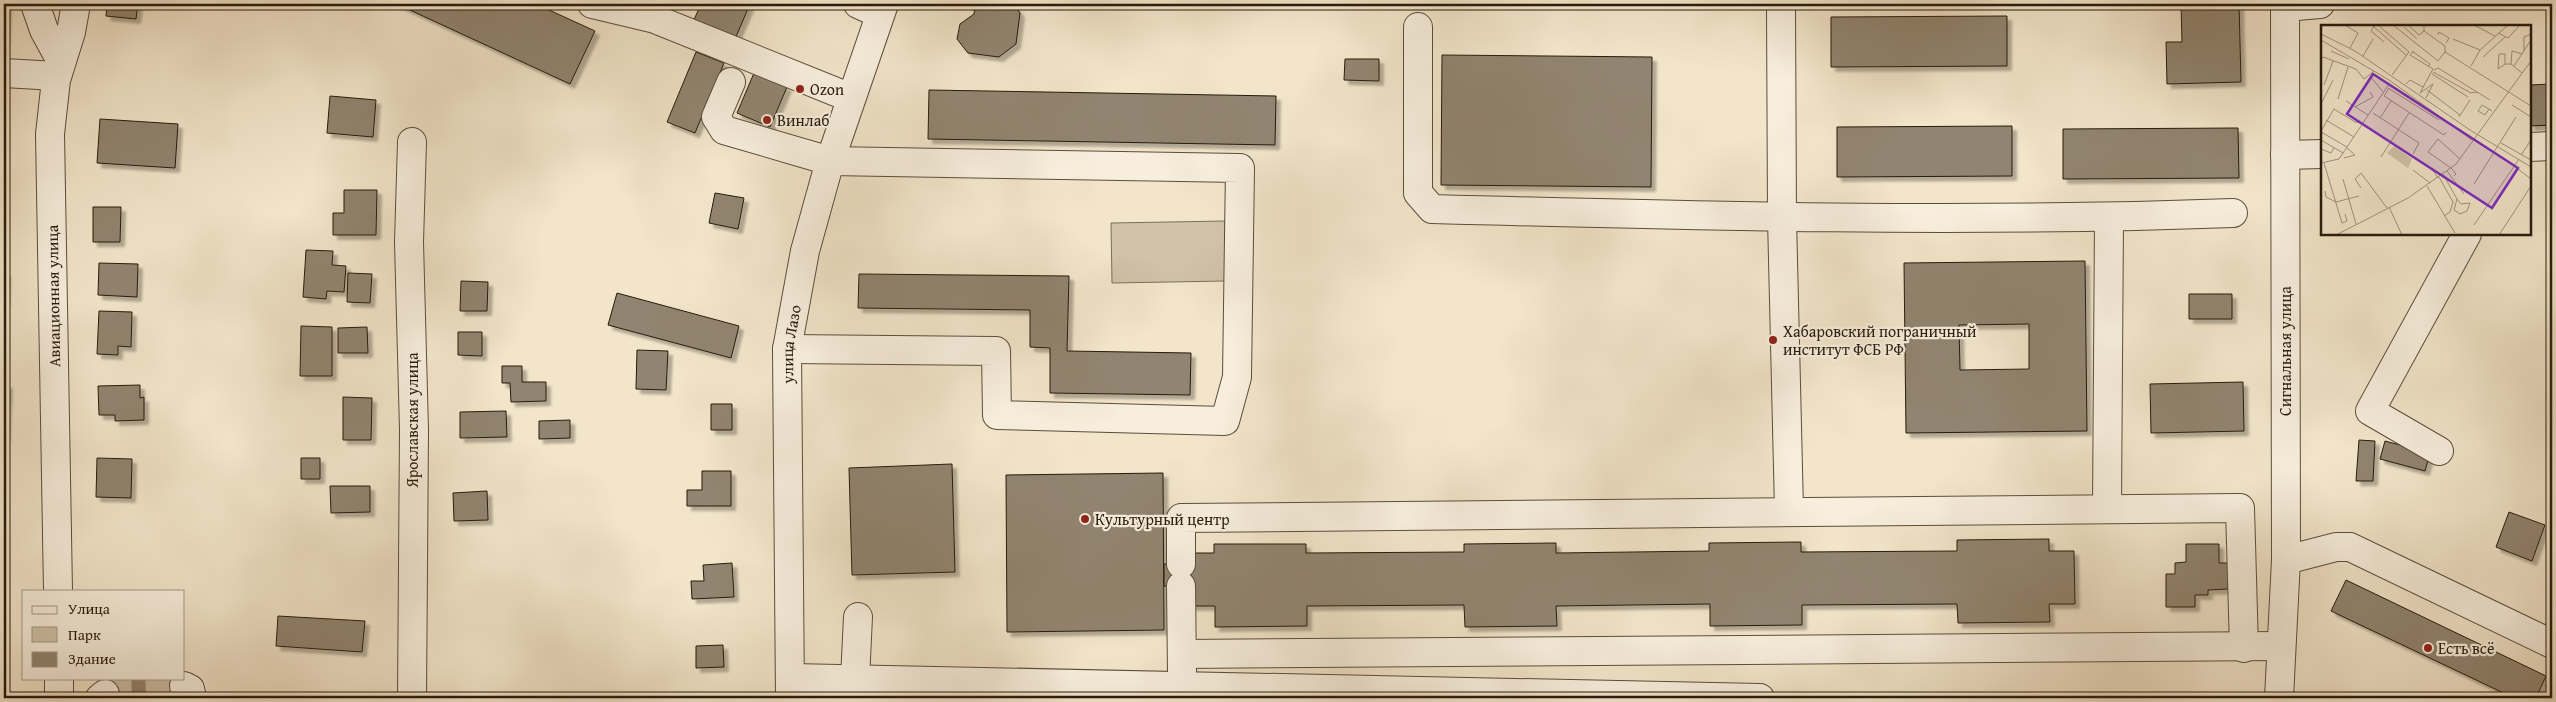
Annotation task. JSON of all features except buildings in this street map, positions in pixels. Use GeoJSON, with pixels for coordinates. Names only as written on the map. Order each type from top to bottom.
{"type":"FeatureCollection","features":[{"type":"Feature","properties":{"kind":"street"},"geometry":{"type":"LineString","coordinates":[[4,73],[59,68],[35,4]]}},
{"type":"Feature","properties":{"kind":"street","name":"Авиационная улица"},"geometry":{"type":"LineString","coordinates":[[58,590],[50,134],[59,68],[76,4]]}},
{"type":"Feature","properties":{"kind":"street"},"geometry":{"type":"LineString","coordinates":[[592,4],[653,12],[852,98]]}},
{"type":"Feature","properties":{"kind":"street"},"geometry":{"type":"LineString","coordinates":[[1781,4],[1782,218],[1789,510]]}},
{"type":"Feature","properties":{"kind":"street"},"geometry":{"type":"LineString","coordinates":[[2284,5],[2320,4]]}},
{"type":"Feature","properties":{"kind":"street","name":"Сигнальная улица"},"geometry":{"type":"LineString","coordinates":[[2279,698],[2286,560],[2284,5]]}},
{"type":"Feature","properties":{"kind":"street","name":"улица Лазо"},"geometry":{"type":"LineString","coordinates":[[791,688],[787,349],[805,251],[830,160],[852,98],[874,7]]}},
{"type":"Feature","properties":{"kind":"street"},"geometry":{"type":"LineString","coordinates":[[1418,28],[1418,193],[1432,209],[1782,218],[2109,218],[2233,213]]}},
{"type":"Feature","properties":{"kind":"street"},"geometry":{"type":"LineString","coordinates":[[731,82],[716,117],[724,130],[830,160],[1240,168],[1237,378],[1225,421],[998,415],[996,351],[787,349]]}},
{"type":"Feature","properties":{"kind":"street","name":"Ярославская улица"},"geometry":{"type":"LineString","coordinates":[[412,142],[409,242],[414,430],[412,698]]}},
{"type":"Feature","properties":{"kind":"street"},"geometry":{"type":"LineString","coordinates":[[2531,147],[2552,146]]}},
{"type":"Feature","properties":{"kind":"street"},"geometry":{"type":"LineString","coordinates":[[2285,156],[2321,154]]}},
{"type":"Feature","properties":{"kind":"street"},"geometry":{"type":"LineString","coordinates":[[2107,508],[2109,218]]}},
{"type":"Feature","properties":{"kind":"street"},"geometry":{"type":"LineString","coordinates":[[2439,451],[2370,411],[2466,235]]}},
{"type":"Feature","properties":{"kind":"street"},"geometry":{"type":"LineString","coordinates":[[1183,686],[1181,518],[1789,510],[2240,508],[2244,648]]}},
{"type":"Feature","properties":{"kind":"street"},"geometry":{"type":"LineString","coordinates":[[2286,560],[2336,546],[2350,546],[2552,644]]}},
{"type":"Feature","properties":{"kind":"street"},"geometry":{"type":"LineString","coordinates":[[855,679],[858,617]]}},
{"type":"Feature","properties":{"kind":"street"},"geometry":{"type":"LineString","coordinates":[[1182,654],[2244,648],[2281,646]]}},
{"type":"Feature","properties":{"kind":"street"},"geometry":{"type":"LineString","coordinates":[[791,688],[855,679],[1760,698]]}},
{"type":"Feature","properties":{"kind":"street"},"geometry":{"type":"LineString","coordinates":[[59,680],[59,698]]}},
{"type":"Feature","properties":{"kind":"green space"},"geometry":{"type":"Polygon","coordinates":[[[1225,221],[1226,281],[1112,283],[1111,223],[1225,221]]]}},
{"type":"Feature","properties":{"kind":"tunnel"},"geometry":{"type":"LineString","coordinates":[[105,694],[114,689],[184,686]]}},
{"type":"Feature","properties":{"kind":"place","name":"Ozon"},"geometry":{"type":"Point","coordinates":[800,89]}},
{"type":"Feature","properties":{"kind":"place","name":"Винлаб"},"geometry":{"type":"Point","coordinates":[767,120]}},
{"type":"Feature","properties":{"kind":"place","name":"Хабаровский пограничный институт ФСБ РФ"},"geometry":{"type":"Point","coordinates":[1773,340]}},
{"type":"Feature","properties":{"kind":"place","name":"Культурный центр"},"geometry":{"type":"Point","coordinates":[1085,519]}},
{"type":"Feature","properties":{"kind":"place","name":"Есть всё"},"geometry":{"type":"Point","coordinates":[2428,648]}}]}
